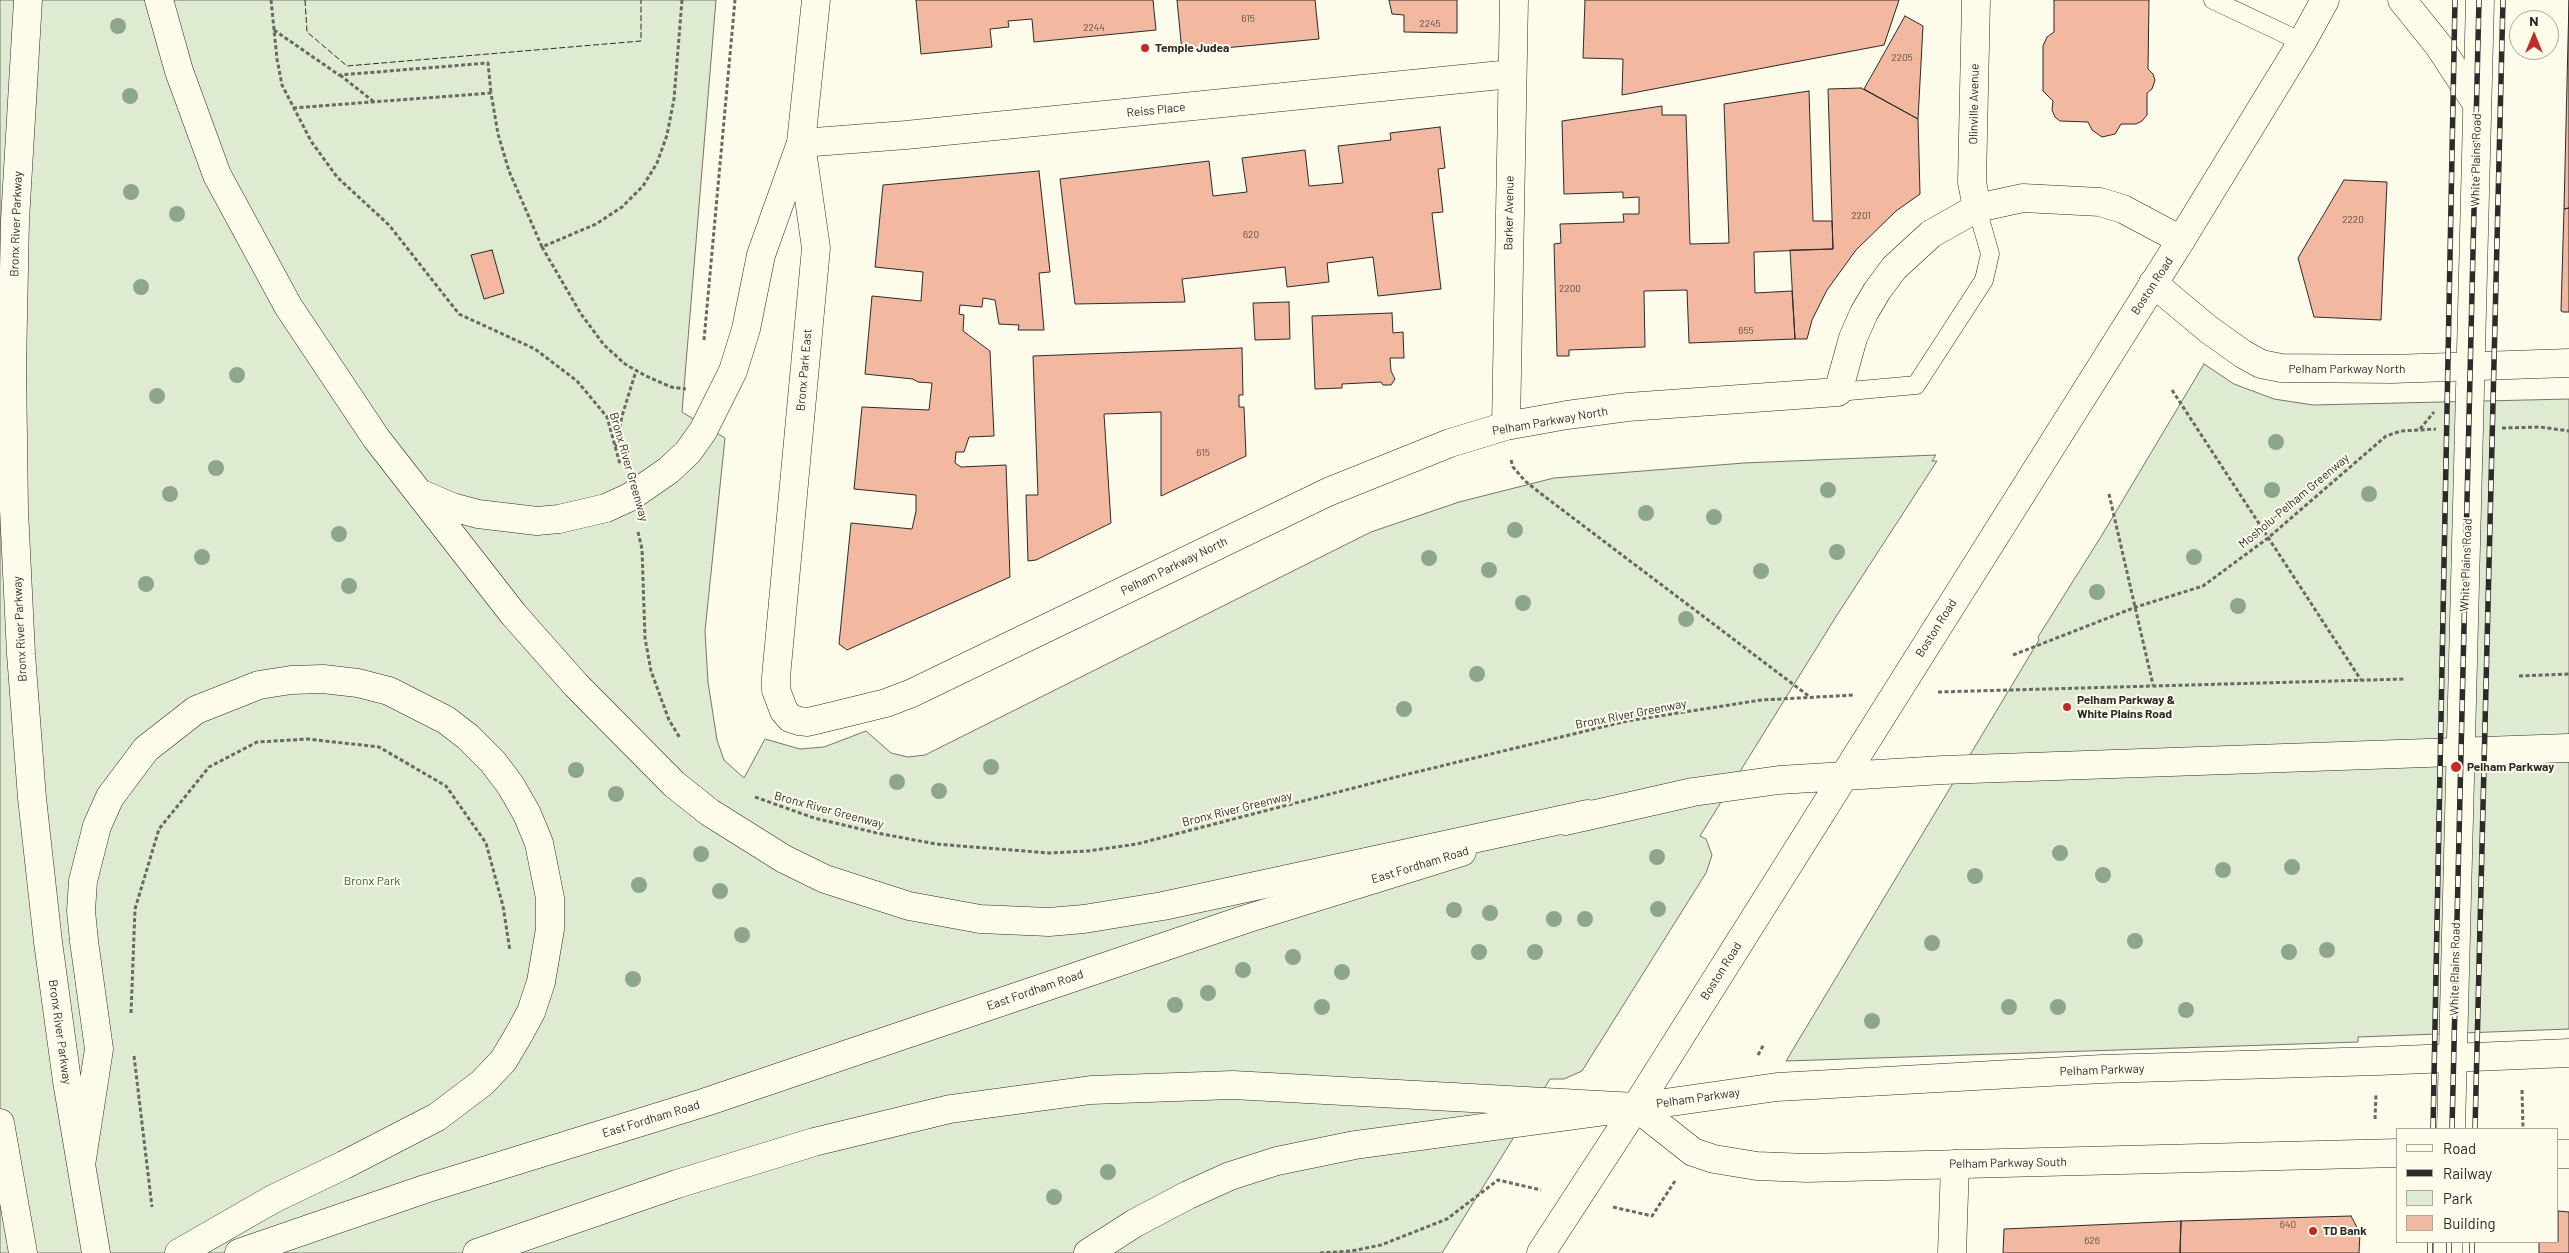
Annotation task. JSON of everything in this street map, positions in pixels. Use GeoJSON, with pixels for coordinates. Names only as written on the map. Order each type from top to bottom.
{"type":"FeatureCollection","features":[{"type":"Feature","properties":{"kind":"main road","name":"Bronx River Parkway"},"geometry":{"type":"LineString","coordinates":[[28,0],[18,152],[14,294],[13,430],[17,582],[25,726],[39,870],[57,1013],[96,1253]]}},
{"type":"Feature","properties":{"kind":"main road"},"geometry":{"type":"LineString","coordinates":[[159,0],[182,80],[217,175],[288,306],[330,371],[416,491],[520,622],[576,685],[674,784],[709,812],[784,859],[825,879],[900,904],[943,913],[988,919],[1048,922],[1084,919],[1173,904],[1588,814]]}},
{"type":"Feature","properties":{"kind":"main road","name":"Bronx Park East"},"geometry":{"type":"LineString","coordinates":[[808,722],[790,718],[784,711],[776,690],[776,677],[816,248],[801,143],[816,0]]}},
{"type":"Feature","properties":{"kind":"main road","name":"Barker Avenue"},"geometry":{"type":"LineString","coordinates":[[1506,426],[1514,0]]}},
{"type":"Feature","properties":{"kind":"main road","name":"Olinville Avenue"},"geometry":{"type":"LineString","coordinates":[[1976,0],[1972,182],[1977,208]]}},
{"type":"Feature","properties":{"kind":"main road","name":"Boston Road"},"geometry":{"type":"LineString","coordinates":[[1541,1253],[1636,1107],[2181,240],[2302,42],[2325,0]]}},
{"type":"Feature","properties":{"kind":"main road"},"geometry":{"type":"LineString","coordinates":[[2402,0],[2439,46],[2477,104]]}},
{"type":"Feature","properties":{"kind":"main road","name":"White Plains Road"},"geometry":{"type":"LineString","coordinates":[[2451,1128],[2480,0]]}},
{"type":"Feature","properties":{"kind":"main road","name":"Reiss Place"},"geometry":{"type":"LineString","coordinates":[[801,143],[906,135],[1512,74]]}},
{"type":"Feature","properties":{"kind":"main road"},"geometry":{"type":"LineString","coordinates":[[416,491],[452,507],[478,514],[537,521],[583,515],[630,497],[669,470],[688,452],[718,403],[732,371],[746,329],[761,256],[801,143]]}},
{"type":"Feature","properties":{"kind":"main road"},"geometry":{"type":"LineString","coordinates":[[1838,392],[1864,313],[1894,268],[1931,234],[1977,208],[2023,198],[2100,202],[2123,208],[2181,240]]}},
{"type":"Feature","properties":{"kind":"main road","name":"Pelham Parkway North"},"geometry":{"type":"LineString","coordinates":[[2153,283],[2208,329],[2243,354],[2261,364],[2299,370],[2471,367],[2569,362]]}},
{"type":"Feature","properties":{"kind":"main road","name":"Pelham Parkway North"},"geometry":{"type":"LineString","coordinates":[[808,722],[886,703],[912,693],[1328,492],[1450,443],[1506,426],[1628,407],[1838,392]]}},
{"type":"Feature","properties":{"kind":"main road"},"geometry":{"type":"LineString","coordinates":[[81,1165],[99,1050],[81,911],[83,881],[96,826],[110,797],[146,749],[196,710],[259,685],[291,680],[322,679],[358,683],[389,691],[446,720],[468,738],[512,786],[527,814],[539,843],[550,898],[547,956],[531,1012],[518,1036],[503,1061],[482,1083],[437,1117],[273,1199],[179,1253]]}},
{"type":"Feature","properties":{"kind":"main road"},"geometry":{"type":"LineString","coordinates":[[1843,776],[1943,770],[2569,748]]}},
{"type":"Feature","properties":{"kind":"main road","name":"East Fordham Road"},"geometry":{"type":"LineString","coordinates":[[239,1253],[425,1189],[706,1102],[1246,918],[1588,814],[1736,786],[1843,776]]}},
{"type":"Feature","properties":{"kind":"main road","name":"Pelham Parkway"},"geometry":{"type":"LineString","coordinates":[[1636,1107],[1776,1087],[2102,1069],[2569,1053]]}},
{"type":"Feature","properties":{"kind":"main road"},"geometry":{"type":"LineString","coordinates":[[477,1253],[686,1182],[814,1142],[950,1109],[1038,1096],[1127,1087],[1232,1085],[1636,1107]]}},
{"type":"Feature","properties":{"kind":"main road"},"geometry":{"type":"LineString","coordinates":[[1088,1253],[1135,1223],[1188,1195],[1230,1176],[1276,1161],[1355,1145],[1636,1107]]}},
{"type":"Feature","properties":{"kind":"main road","name":"Pelham Parkway South"},"geometry":{"type":"LineString","coordinates":[[1636,1107],[1694,1152],[1734,1163],[1807,1168],[2396,1153]]}},
{"type":"Feature","properties":{"kind":"main road"},"geometry":{"type":"LineString","coordinates":[[0,1123],[21,1244]]}},
{"type":"Feature","properties":{"kind":"main road"},"geometry":{"type":"LineString","coordinates":[[1952,1253],[1955,1164]]}},
{"type":"Feature","properties":{"kind":"main road"},"geometry":{"type":"LineString","coordinates":[[0,1193],[21,1244]]}},
{"type":"Feature","properties":{"kind":"lane"},"geometry":{"type":"LineString","coordinates":[[2213,0],[2302,42]]}},
{"type":"Feature","properties":{"kind":"lane"},"geometry":{"type":"LineString","coordinates":[[1838,392],[1916,385],[1984,280],[1990,254],[1977,208]]}},
{"type":"Feature","properties":{"kind":"path","name":"Bronx River Greenway"},"geometry":{"type":"LineString","coordinates":[[271,0],[282,86],[311,142],[337,177],[389,225],[458,314],[535,349],[560,367],[602,408],[607,417],[630,497],[642,549],[644,638],[651,671],[669,720],[685,744]]}},
{"type":"Feature","properties":{"kind":"path"},"geometry":{"type":"LineString","coordinates":[[542,247],[596,224],[622,207],[642,186],[657,163],[667,135],[674,99],[682,0]]}},
{"type":"Feature","properties":{"kind":"path"},"geometry":{"type":"LineString","coordinates":[[704,342],[736,0]]}},
{"type":"Feature","properties":{"kind":"path"},"geometry":{"type":"LineString","coordinates":[[274,29],[374,102]]}},
{"type":"Feature","properties":{"kind":"path"},"geometry":{"type":"LineString","coordinates":[[339,75],[488,63],[498,134],[509,171],[542,247],[581,314],[604,345],[637,371],[671,387],[687,390]]}},
{"type":"Feature","properties":{"kind":"path"},"geometry":{"type":"LineString","coordinates":[[292,108],[491,93]]}},
{"type":"Feature","properties":{"kind":"path"},"geometry":{"type":"LineString","coordinates":[[616,448],[622,416],[637,371]]}},
{"type":"Feature","properties":{"kind":"path"},"geometry":{"type":"LineString","coordinates":[[2172,390],[2361,680]]}},
{"type":"Feature","properties":{"kind":"path","name":"Bronx River Greenway"},"geometry":{"type":"LineString","coordinates":[[747,794],[814,818],[877,833],[936,844],[1039,852],[1088,852],[1137,844],[1400,776],[1627,721],[1725,705],[1811,698],[1525,481],[1514,467],[1511,459],[1506,426]]}},
{"type":"Feature","properties":{"kind":"path"},"geometry":{"type":"LineString","coordinates":[[2540,427],[2569,431]]}},
{"type":"Feature","properties":{"kind":"path","name":"Mosholu-Pelham Greenway"},"geometry":{"type":"LineString","coordinates":[[2013,655],[2136,607],[2203,586],[2268,538],[2386,436],[2420,429]]}},
{"type":"Feature","properties":{"kind":"path"},"geometry":{"type":"LineString","coordinates":[[2109,494],[2153,685]]}},
{"type":"Feature","properties":{"kind":"path"},"geometry":{"type":"LineString","coordinates":[[2519,676],[2569,674]]}},
{"type":"Feature","properties":{"kind":"path"},"geometry":{"type":"LineString","coordinates":[[1895,693],[2405,679]]}},
{"type":"Feature","properties":{"kind":"path"},"geometry":{"type":"LineString","coordinates":[[131,1018],[135,910],[159,829],[209,768],[257,742],[308,739],[379,747],[446,786],[486,843],[503,906],[510,954]]}},
{"type":"Feature","properties":{"kind":"path"},"geometry":{"type":"LineString","coordinates":[[134,1046],[152,1207]]}},
{"type":"Feature","properties":{"kind":"path"},"geometry":{"type":"LineString","coordinates":[[2522,1089],[2523,1128]]}},
{"type":"Feature","properties":{"kind":"path"},"geometry":{"type":"LineString","coordinates":[[2374,1125],[2376,1094]]}},
{"type":"Feature","properties":{"kind":"path"},"geometry":{"type":"LineString","coordinates":[[1320,1253],[1351,1251],[1381,1245],[1447,1219],[1488,1186]]}},
{"type":"Feature","properties":{"kind":"green space","name":"Bronx Park"},"geometry":{"type":"Polygon","coordinates":[[[0,0],[716,0],[682,412],[725,438],[705,631],[708,682],[717,740],[724,760],[744,778],[765,739],[800,749],[824,747],[866,731],[891,753],[908,757],[925,755],[1371,532],[1459,502],[1554,478],[1744,463],[1936,455],[1932,461],[1937,461],[1837,615],[1700,836],[1706,839],[1712,855],[1706,873],[1582,1071],[1564,1079],[1550,1079],[1442,1253],[0,1253],[0,0]]]}},
{"type":"Feature","properties":{"kind":"green space","name":"Pelham Parkway"},"geometry":{"type":"Polygon","coordinates":[[[2204,364],[2234,384],[2274,399],[2313,405],[2569,399],[2569,1029],[2358,1037],[2358,1042],[1786,1061],[2039,640],[2038,637],[2102,535],[2204,364]]]}},
{"type":"Feature","properties":{"kind":"building"},"geometry":{"type":"Polygon","coordinates":[[[916,0],[1153,0],[1156,30],[1034,42],[1032,19],[1008,21],[1009,27],[990,29],[992,47],[921,54],[916,0]]]}},
{"type":"Feature","properties":{"kind":"building"},"geometry":{"type":"Polygon","coordinates":[[[1177,0],[1315,0],[1319,39],[1182,52],[1177,0]]]}},
{"type":"Feature","properties":{"kind":"building"},"geometry":{"type":"Polygon","coordinates":[[[1389,0],[1457,0],[1457,33],[1404,32],[1404,15],[1392,14],[1389,0]]]}},
{"type":"Feature","properties":{"kind":"building"},"geometry":{"type":"Polygon","coordinates":[[[1585,0],[1899,0],[1884,45],[1622,95],[1623,59],[1583,58],[1585,0]]]}},
{"type":"Feature","properties":{"kind":"building"},"geometry":{"type":"Polygon","coordinates":[[[2054,0],[2149,0],[2148,69],[2153,74],[2155,80],[2152,89],[2147,93],[2147,115],[2142,121],[2136,124],[2121,124],[2115,134],[2102,137],[2092,130],[2088,122],[2060,121],[2055,117],[2052,110],[2053,101],[2043,91],[2043,46],[2047,37],[2054,32],[2054,0]]]}},
{"type":"Feature","properties":{"kind":"building"},"geometry":{"type":"Polygon","coordinates":[[[2569,0],[2569,208],[2564,209],[2569,0]]]}},
{"type":"Feature","properties":{"kind":"building"},"geometry":{"type":"Polygon","coordinates":[[[1905,16],[1923,26],[1918,119],[1864,89],[1905,16]]]}},
{"type":"Feature","properties":{"kind":"building"},"geometry":{"type":"Polygon","coordinates":[[[1861,88],[1918,119],[1920,194],[1896,211],[1856,250],[1827,290],[1812,320],[1807,339],[1795,339],[1790,250],[1833,249],[1828,89],[1861,88]]]}},
{"type":"Feature","properties":{"kind":"building"},"geometry":{"type":"Polygon","coordinates":[[[1809,91],[1813,221],[1832,221],[1833,249],[1754,252],[1755,293],[1792,291],[1795,339],[1689,343],[1687,290],[1644,291],[1645,347],[1569,350],[1569,356],[1557,356],[1554,244],[1561,243],[1560,224],[1624,222],[1623,214],[1639,214],[1639,197],[1623,198],[1623,192],[1564,194],[1562,121],[1662,106],[1662,115],[1686,115],[1690,244],[1729,243],[1724,104],[1809,91]]]}},
{"type":"Feature","properties":{"kind":"building"},"geometry":{"type":"Polygon","coordinates":[[[1440,127],[1445,168],[1438,169],[1443,212],[1432,213],[1441,289],[1378,296],[1373,257],[1327,263],[1329,282],[1287,287],[1285,267],[1182,279],[1185,302],[1075,304],[1060,179],[1209,161],[1213,196],[1247,192],[1242,158],[1305,150],[1309,186],[1343,183],[1338,146],[1391,140],[1390,133],[1440,127]]]}},
{"type":"Feature","properties":{"kind":"building"},"geometry":{"type":"Polygon","coordinates":[[[1039,171],[1050,272],[1039,273],[1044,330],[1018,330],[1019,325],[999,324],[995,300],[983,298],[982,307],[960,305],[959,314],[964,315],[963,331],[990,351],[994,436],[969,437],[964,452],[956,452],[955,463],[961,467],[1006,465],[1010,577],[847,650],[839,644],[851,523],[912,529],[916,511],[916,495],[854,489],[862,407],[929,410],[932,383],[865,374],[872,296],[921,301],[923,272],[875,267],[883,185],[1039,171]]]}},
{"type":"Feature","properties":{"kind":"building"},"geometry":{"type":"Polygon","coordinates":[[[2344,180],[2387,182],[2381,320],[2314,317],[2298,258],[2344,180]]]}},
{"type":"Feature","properties":{"kind":"building"},"geometry":{"type":"Polygon","coordinates":[[[2569,208],[2569,312],[2563,312],[2561,311],[2564,209],[2569,208]]]}},
{"type":"Feature","properties":{"kind":"building"},"geometry":{"type":"Polygon","coordinates":[[[492,250],[504,293],[484,299],[471,255],[492,250]]]}},
{"type":"Feature","properties":{"kind":"building"},"geometry":{"type":"Polygon","coordinates":[[[1289,302],[1290,339],[1255,340],[1253,303],[1289,302]]]}},
{"type":"Feature","properties":{"kind":"building"},"geometry":{"type":"Polygon","coordinates":[[[1392,313],[1393,333],[1403,332],[1404,358],[1390,358],[1391,371],[1395,379],[1391,385],[1383,385],[1381,382],[1342,384],[1342,388],[1315,389],[1312,316],[1392,313]]]}},
{"type":"Feature","properties":{"kind":"building"},"geometry":{"type":"Polygon","coordinates":[[[1242,348],[1243,395],[1239,395],[1239,407],[1244,407],[1246,456],[1161,496],[1161,412],[1104,414],[1111,523],[1036,560],[1028,561],[1026,495],[1038,495],[1033,356],[1242,348]]]}},
{"type":"Feature","properties":{"kind":"building"},"geometry":{"type":"Polygon","coordinates":[[[2559,1211],[2569,1212],[2569,1253],[2539,1253],[2539,1243],[2559,1243],[2559,1211]]]}},
{"type":"Feature","properties":{"kind":"building"},"geometry":{"type":"Polygon","coordinates":[[[2351,1216],[2360,1233],[2359,1253],[2180,1253],[2181,1221],[2351,1216]]]}},
{"type":"Feature","properties":{"kind":"building"},"geometry":{"type":"Polygon","coordinates":[[[2181,1221],[2180,1253],[2003,1253],[2004,1229],[2181,1221]]]}},
{"type":"Feature","properties":{"kind":"railway"},"geometry":{"type":"LineString","coordinates":[[2433,1128],[2455,0]]}},
{"type":"Feature","properties":{"kind":"railway"},"geometry":{"type":"LineString","coordinates":[[2452,1128],[2479,0]]}},
{"type":"Feature","properties":{"kind":"railway"},"geometry":{"type":"LineString","coordinates":[[2475,1128],[2503,0]]}},
{"type":"Feature","properties":{"kind":"railway"},"geometry":{"type":"LineString","coordinates":[[2430,1243],[2430,1253]]}},
{"type":"Feature","properties":{"kind":"railway"},"geometry":{"type":"LineString","coordinates":[[2449,1243],[2449,1253]]}},
{"type":"Feature","properties":{"kind":"railway"},"geometry":{"type":"LineString","coordinates":[[2472,1243],[2472,1253]]}},
{"type":"Feature","properties":{"kind":"fence"},"geometry":{"type":"LineString","coordinates":[[305,0],[307,32],[347,66],[641,41],[641,0]]}},
{"type":"Feature","properties":{"kind":"place","name":"Temple Judea"},"geometry":{"type":"Point","coordinates":[1145,48]}},
{"type":"Feature","properties":{"kind":"place","name":"Pelham Parkway & White Plains Road"},"geometry":{"type":"Point","coordinates":[2067,707]}},
{"type":"Feature","properties":{"kind":"place","name":"Pelham Parkway"},"geometry":{"type":"Point","coordinates":[2456,767]}},
{"type":"Feature","properties":{"kind":"place","name":"TD Bank"},"geometry":{"type":"Point","coordinates":[2313,1231]}}]}
